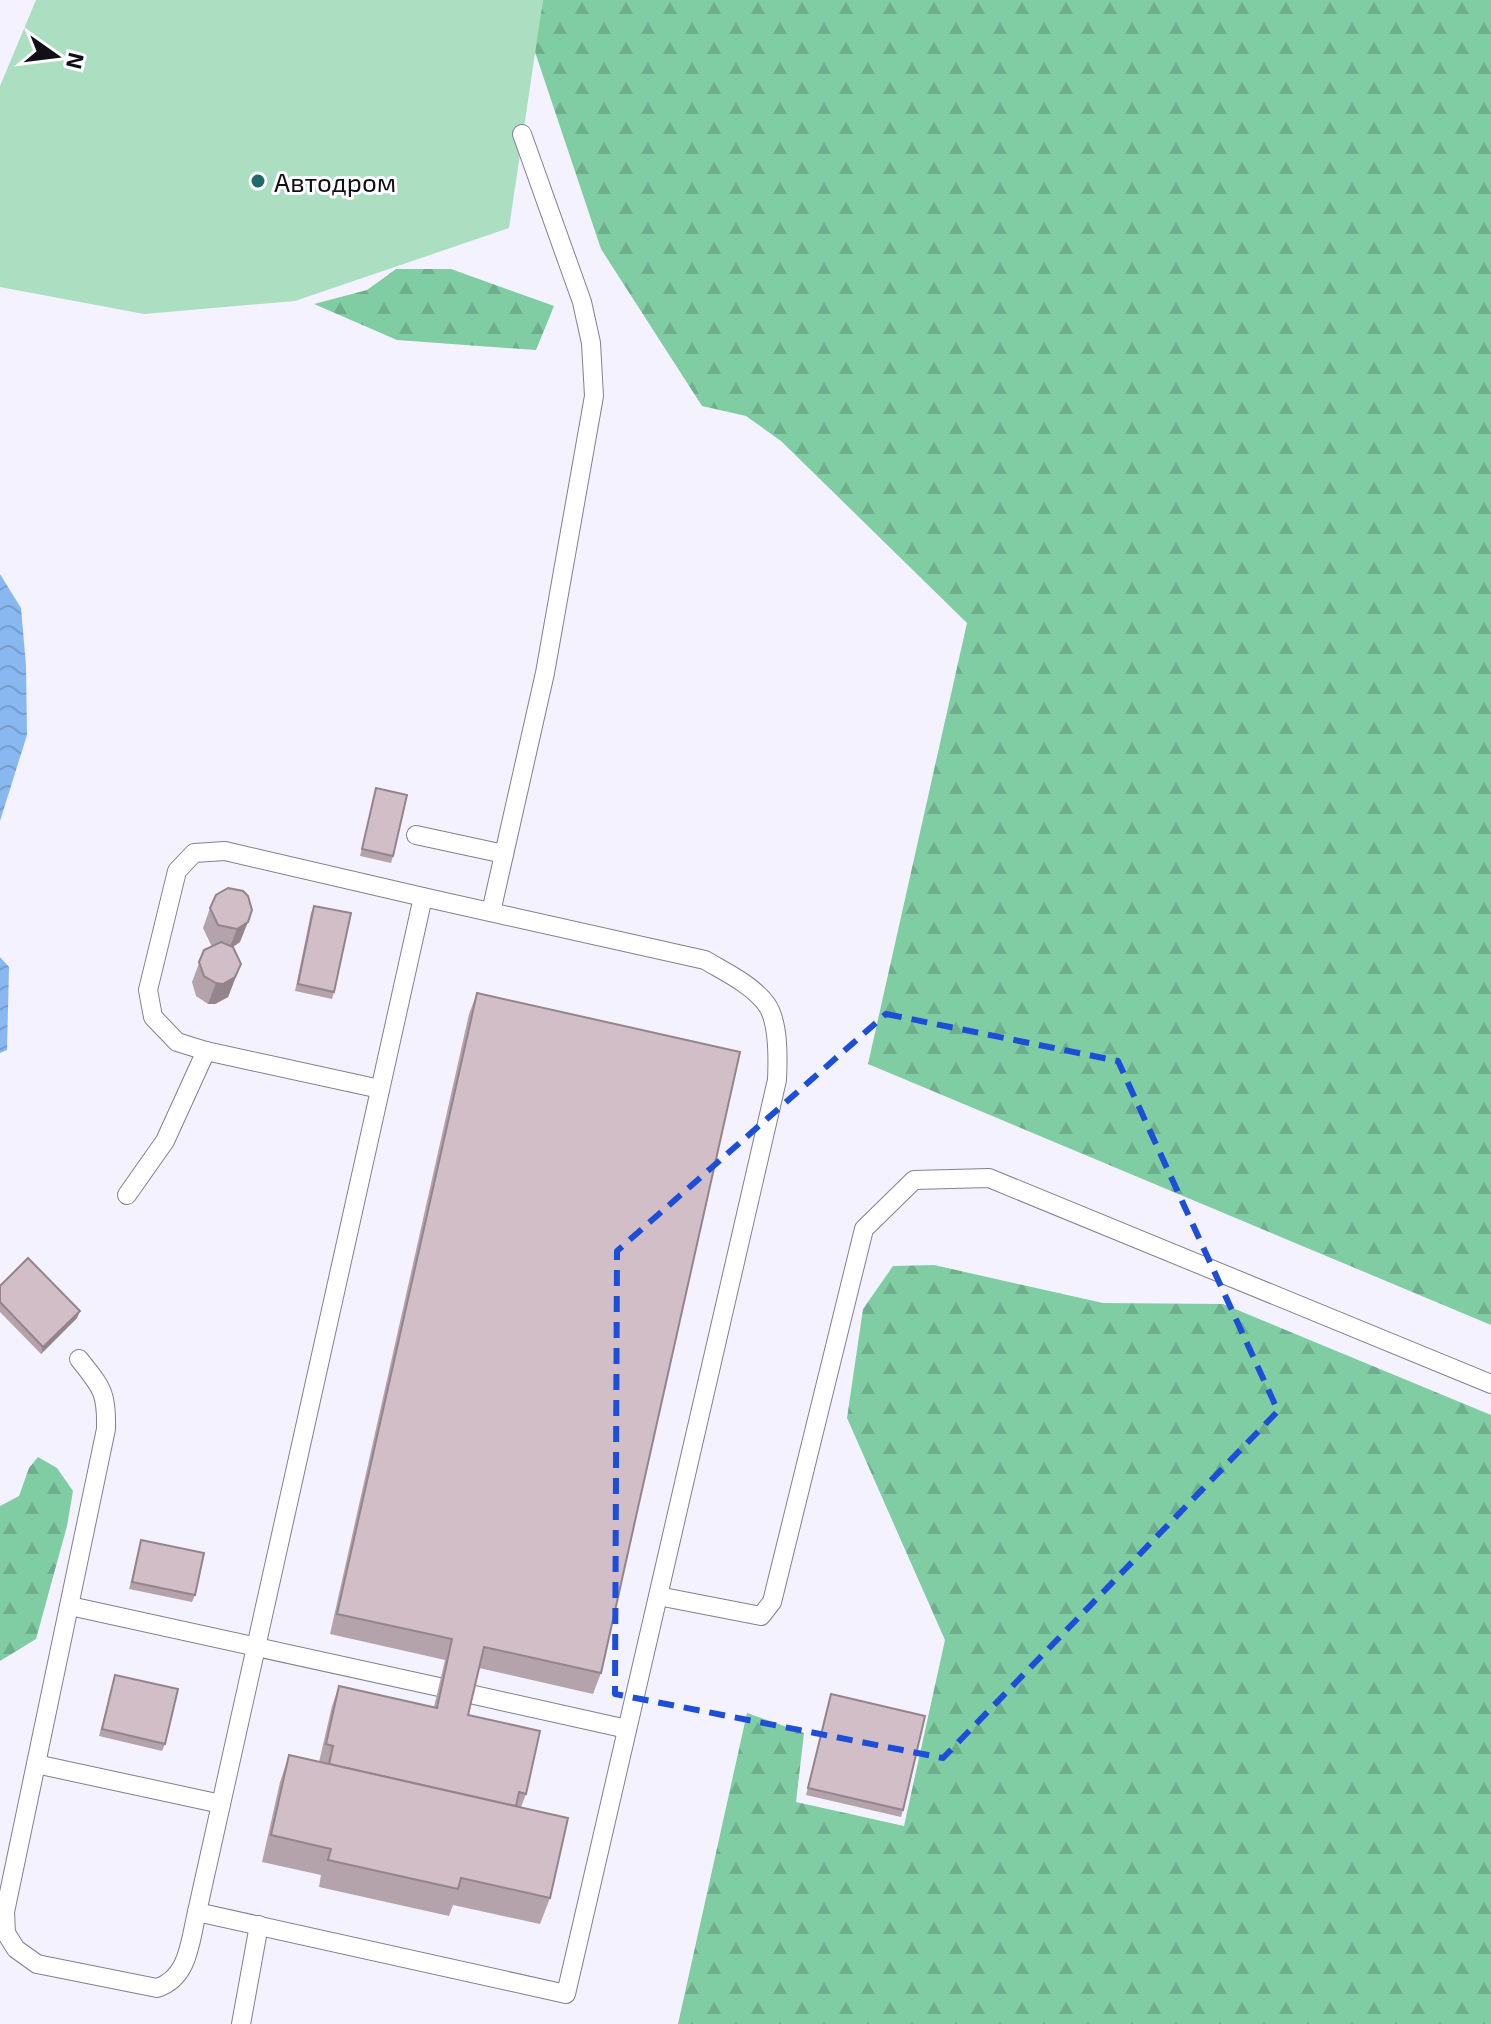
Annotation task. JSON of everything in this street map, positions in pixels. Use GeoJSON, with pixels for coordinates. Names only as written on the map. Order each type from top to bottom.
{"type":"FeatureCollection","features":[{"type":"Feature","properties":{"kind":"lane"},"geometry":{"type":"LineString","coordinates":[[491,912],[545,673],[594,396],[591,343],[582,302],[522,134]]}},
{"type":"Feature","properties":{"kind":"lane"},"geometry":{"type":"LineString","coordinates":[[416,835],[504,854]]}},
{"type":"Feature","properties":{"kind":"lane"},"geometry":{"type":"LineString","coordinates":[[197,1912],[566,1994],[777,1080],[778,1044],[768,1006],[738,980],[705,960],[225,851],[194,853],[177,871],[148,990],[153,1017],[177,1042],[380,1089]]}},
{"type":"Feature","properties":{"kind":"lane"},"geometry":{"type":"LineString","coordinates":[[79,1359],[104,1390],[106,1429],[5,1912],[6,1933],[16,1949],[37,1964],[157,1988],[172,1983],[184,1966],[423,897]]}},
{"type":"Feature","properties":{"kind":"lane"},"geometry":{"type":"LineString","coordinates":[[127,1195],[165,1141],[206,1051]]}},
{"type":"Feature","properties":{"kind":"lane"},"geometry":{"type":"LineString","coordinates":[[658,1596],[761,1616],[772,1602],[864,1229],[914,1180],[989,1178],[1491,1384]]}},
{"type":"Feature","properties":{"kind":"lane"},"geometry":{"type":"LineString","coordinates":[[70,1606],[439,1687]]}},
{"type":"Feature","properties":{"kind":"lane"},"geometry":{"type":"LineString","coordinates":[[470,1694],[627,1729]]}},
{"type":"Feature","properties":{"kind":"lane"},"geometry":{"type":"LineString","coordinates":[[36,1764],[221,1804]]}},
{"type":"Feature","properties":{"kind":"lane"},"geometry":{"type":"LineString","coordinates":[[241,2024],[259,1925]]}},
{"type":"Feature","properties":{"kind":"highlighted area"},"geometry":{"type":"Polygon","coordinates":[[[886,1014],[1118,1061],[1278,1411],[943,1758],[615,1694],[617,1251],[886,1014]]]}},
{"type":"Feature","properties":{"kind":"green space","name":"Автодром"},"geometry":{"type":"Polygon","coordinates":[[[36,0],[543,0],[509,228],[295,301],[144,314],[0,287],[0,86],[36,0]]]}},
{"type":"Feature","properties":{"kind":"green space"},"geometry":{"type":"Polygon","coordinates":[[[543,0],[1491,0],[1491,1325],[868,1064],[967,623],[781,441],[746,416],[702,406],[601,249],[534,49],[543,0]]]}},
{"type":"Feature","properties":{"kind":"green space"},"geometry":{"type":"Polygon","coordinates":[[[396,269],[451,269],[554,306],[536,350],[397,340],[314,304],[367,290],[396,269]]]}},
{"type":"Feature","properties":{"kind":"green space"},"geometry":{"type":"Polygon","coordinates":[[[934,1265],[1103,1303],[1223,1304],[1491,1415],[1491,2024],[678,2024],[747,1713],[804,1733],[796,1802],[904,1826],[945,1640],[847,1418],[863,1309],[893,1266],[934,1265]]]}},
{"type":"Feature","properties":{"kind":"green space"},"geometry":{"type":"Polygon","coordinates":[[[38,1457],[57,1468],[73,1491],[67,1526],[36,1639],[0,1661],[0,1506],[19,1496],[29,1468],[38,1457]]]}},
{"type":"Feature","properties":{"kind":"water"},"geometry":{"type":"Polygon","coordinates":[[[0,574],[21,608],[27,735],[0,821],[0,574]]]}},
{"type":"Feature","properties":{"kind":"water"},"geometry":{"type":"Polygon","coordinates":[[[0,957],[9,967],[7,1050],[0,1053],[0,957]]]}},
{"type":"Feature","properties":{"kind":"building"},"geometry":{"type":"Polygon","coordinates":[[[376,788],[407,795],[393,856],[362,849],[376,788]]]}},
{"type":"Feature","properties":{"kind":"building"},"geometry":{"type":"Polygon","coordinates":[[[228,888],[243,891],[252,910],[248,922],[237,929],[218,925],[210,908],[216,895],[228,888]]]}},
{"type":"Feature","properties":{"kind":"building"},"geometry":{"type":"Polygon","coordinates":[[[314,906],[351,913],[334,992],[298,984],[314,906]]]}},
{"type":"Feature","properties":{"kind":"building"},"geometry":{"type":"Polygon","coordinates":[[[221,942],[233,947],[241,964],[235,977],[223,984],[204,976],[199,962],[204,950],[221,942]]]}},
{"type":"Feature","properties":{"kind":"building"},"geometry":{"type":"Polygon","coordinates":[[[477,993],[740,1052],[601,1673],[484,1647],[468,1715],[540,1731],[526,1794],[519,1792],[516,1806],[329,1764],[333,1746],[326,1744],[339,1686],[437,1708],[452,1639],[337,1614],[477,993]]]}},
{"type":"Feature","properties":{"kind":"building"},"geometry":{"type":"Polygon","coordinates":[[[28,1258],[80,1311],[43,1347],[0,1302],[0,1286],[28,1258]]]}},
{"type":"Feature","properties":{"kind":"building"},"geometry":{"type":"Polygon","coordinates":[[[141,1540],[204,1553],[195,1595],[132,1582],[141,1540]]]}},
{"type":"Feature","properties":{"kind":"building"},"geometry":{"type":"Polygon","coordinates":[[[115,1675],[178,1689],[165,1744],[102,1729],[115,1675]]]}},
{"type":"Feature","properties":{"kind":"building"},"geometry":{"type":"Polygon","coordinates":[[[831,1694],[925,1716],[903,1810],[808,1788],[831,1694]]]}},
{"type":"Feature","properties":{"kind":"building"},"geometry":{"type":"Polygon","coordinates":[[[289,1755],[568,1818],[550,1898],[461,1878],[458,1889],[328,1860],[331,1849],[271,1835],[289,1755]]]}},
{"type":"Feature","properties":{"kind":"place","name":"Автодром"},"geometry":{"type":"Point","coordinates":[258,181]}}]}
